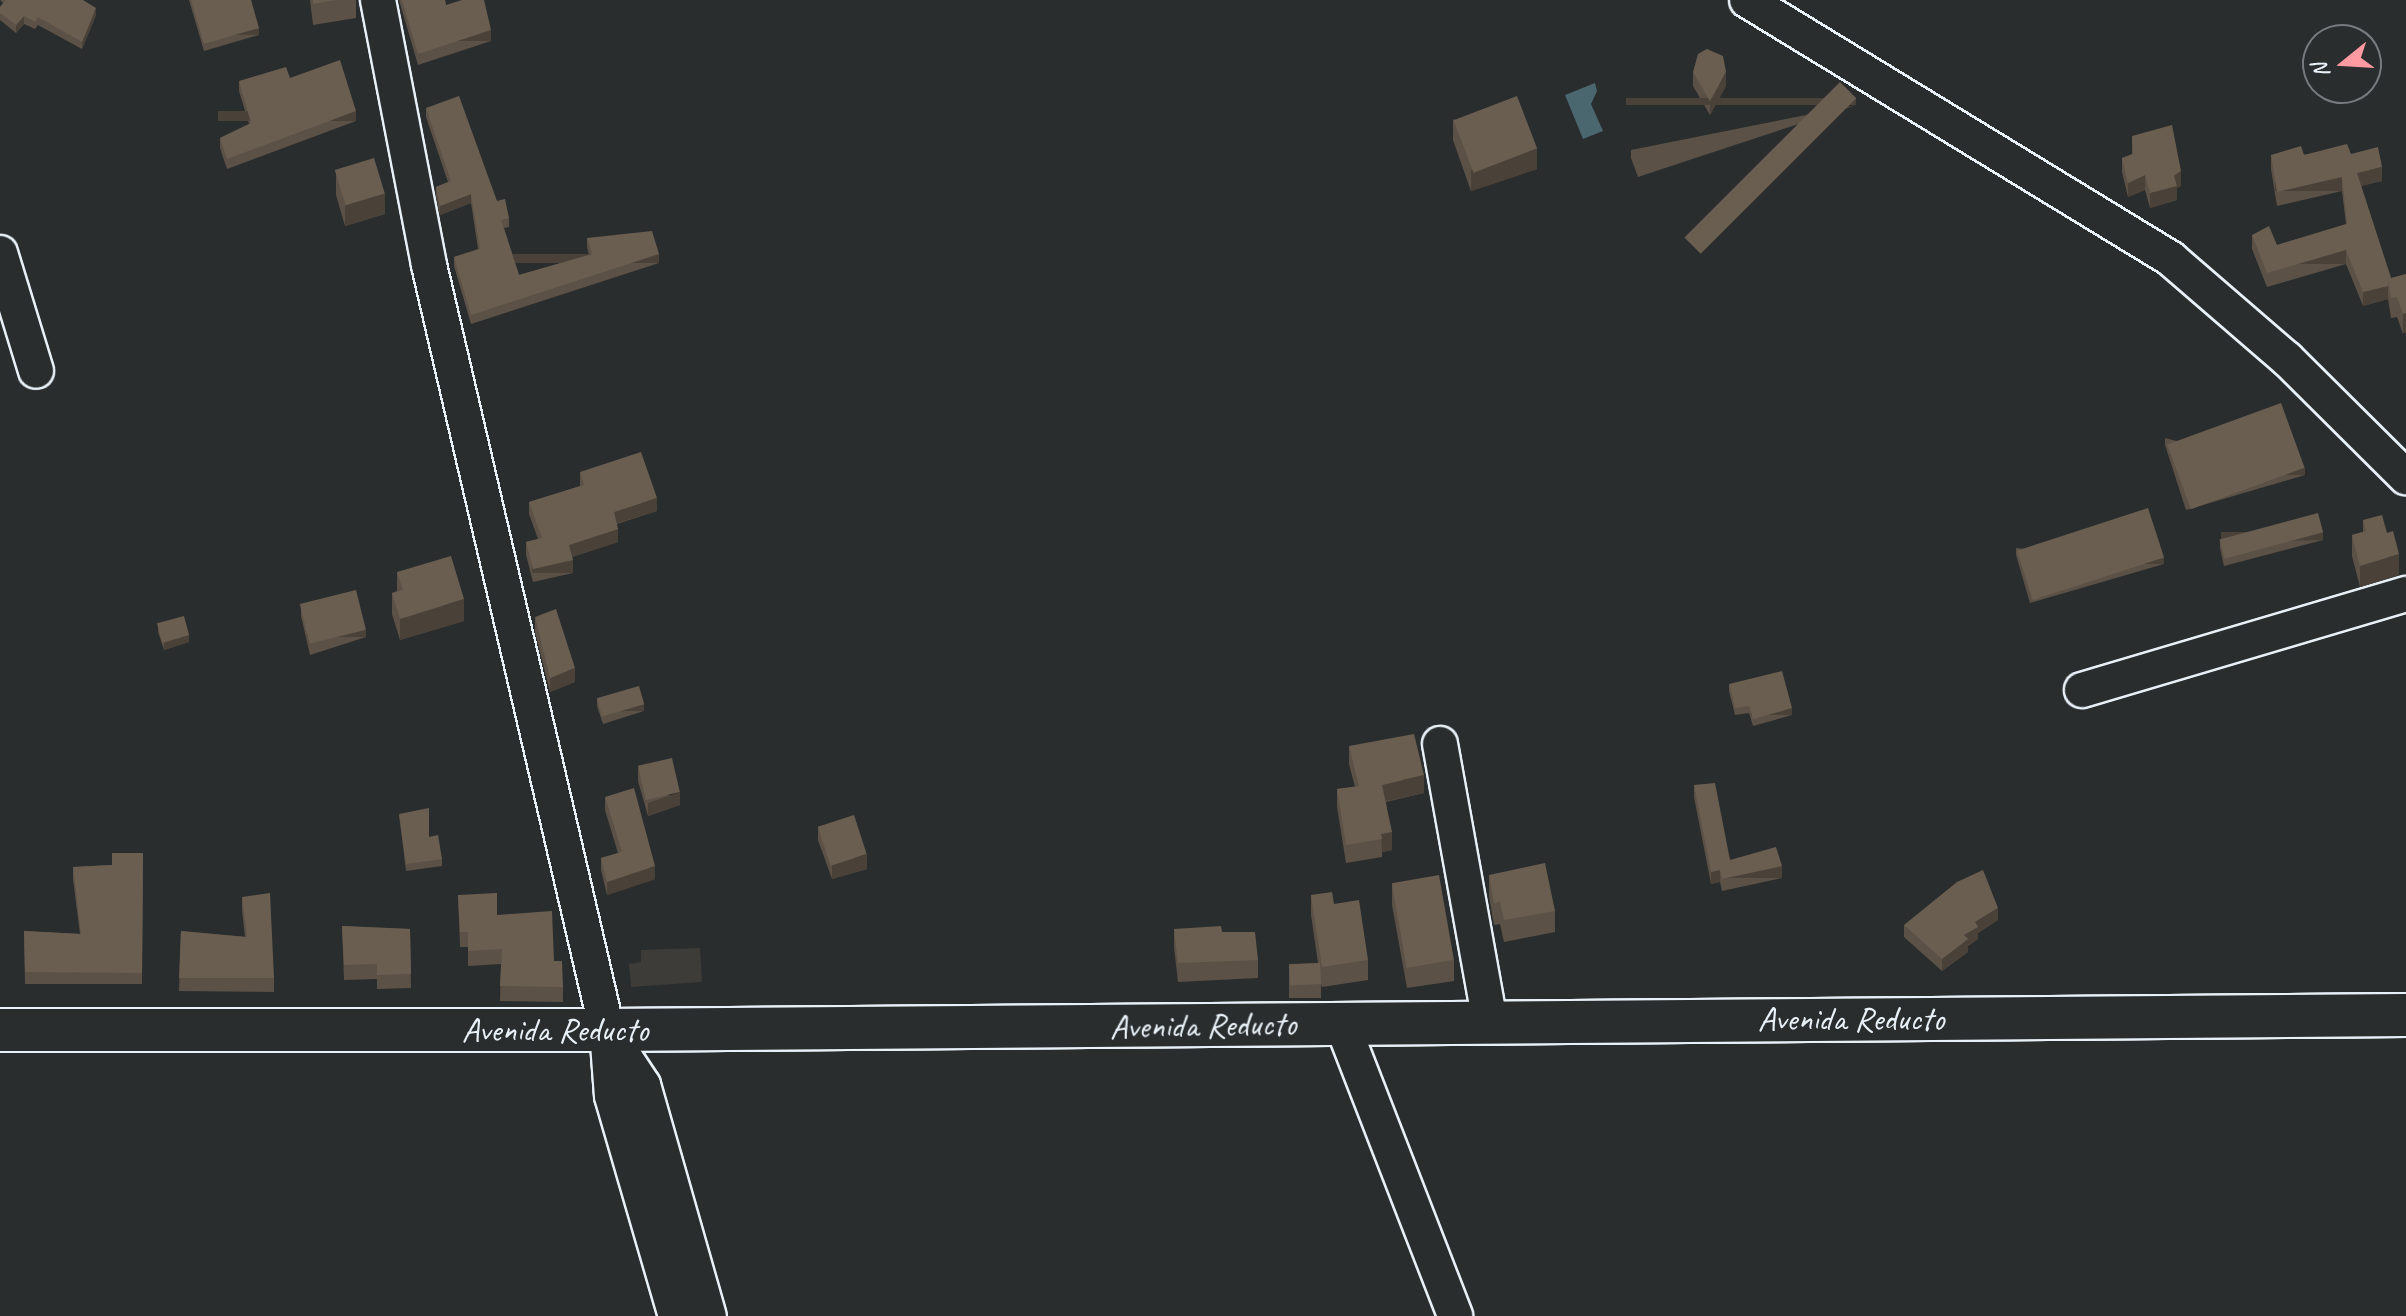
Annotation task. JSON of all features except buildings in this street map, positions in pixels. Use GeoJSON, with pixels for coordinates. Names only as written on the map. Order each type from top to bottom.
{"type":"FeatureCollection","features":[{"type":"Feature","properties":{"kind":"main road","name":"Avenida Reducto"},"geometry":{"type":"LineString","coordinates":[[0,1030],[607,1030],[2406,1015]]}},
{"type":"Feature","properties":{"kind":"street"},"geometry":{"type":"LineString","coordinates":[[378,0],[429,265],[607,1030],[612,1096],[676,1316]]}},
{"type":"Feature","properties":{"kind":"street"},"geometry":{"type":"LineString","coordinates":[[1747,0],[2171,259],[2287,359],[2406,477]]}},
{"type":"Feature","properties":{"kind":"street"},"geometry":{"type":"LineString","coordinates":[[0,253],[36,371]]}},
{"type":"Feature","properties":{"kind":"street"},"geometry":{"type":"LineString","coordinates":[[2082,690],[2406,594]]}},
{"type":"Feature","properties":{"kind":"street"},"geometry":{"type":"LineString","coordinates":[[1440,744],[1490,1022]]}},
{"type":"Feature","properties":{"kind":"street"},"geometry":{"type":"LineString","coordinates":[[1342,1024],[1455,1316]]}},
{"type":"Feature","properties":{"kind":"street"},"geometry":{"type":"LineString","coordinates":[[607,1030],[643,1085],[709,1316]]}},
{"type":"Feature","properties":{"kind":"shaded area"},"geometry":{"type":"Polygon","coordinates":[[[700,948],[702,982],[631,987],[629,964],[641,962],[641,950],[700,948]]]}},
{"type":"Feature","properties":{"kind":"water"},"geometry":{"type":"Polygon","coordinates":[[[1595,83],[1597,91],[1591,104],[1603,131],[1583,139],[1565,95],[1595,83]]]}}]}
